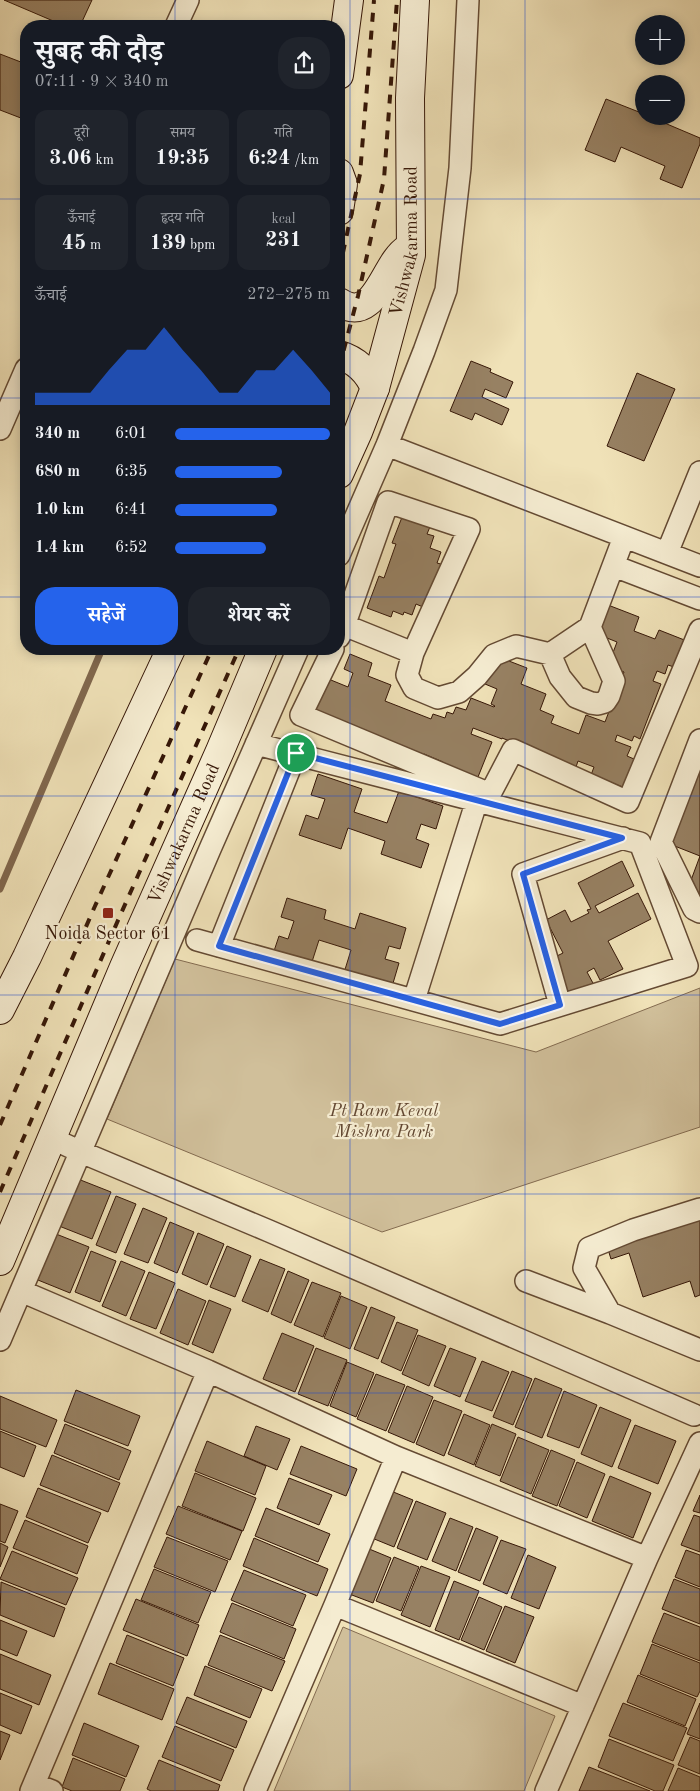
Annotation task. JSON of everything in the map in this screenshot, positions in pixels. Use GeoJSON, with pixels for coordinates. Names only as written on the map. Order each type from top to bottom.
{"type":"FeatureCollection","features":[{"type":"Feature","properties":{"kind":"main road"},"geometry":{"type":"LineString","coordinates":[[345,30],[349,0]]}},
{"type":"Feature","properties":{"kind":"main road","name":"Vishwakarma Road"},"geometry":{"type":"LineString","coordinates":[[345,461],[375,388],[411,255],[410,98],[415,0]]}},
{"type":"Feature","properties":{"kind":"main road"},"geometry":{"type":"LineString","coordinates":[[345,305],[360,307],[369,302],[376,294],[397,258],[411,247]]}},
{"type":"Feature","properties":{"kind":"main road"},"geometry":{"type":"LineString","coordinates":[[345,358],[358,365],[370,377],[375,388]]}},
{"type":"Feature","properties":{"kind":"main road"},"geometry":{"type":"LineString","coordinates":[[0,1010],[28,957],[169,655]]}},
{"type":"Feature","properties":{"kind":"main road","name":"Vishwakarma Road"},"geometry":{"type":"LineString","coordinates":[[32,1183],[260,655]]}},
{"type":"Feature","properties":{"kind":"main road"},"geometry":{"type":"LineString","coordinates":[[0,1222],[32,1183]]}},
{"type":"Feature","properties":{"kind":"main road"},"geometry":{"type":"LineString","coordinates":[[0,1261],[32,1183]]}},
{"type":"Feature","properties":{"kind":"street"},"geometry":{"type":"LineString","coordinates":[[179,20],[188,0]]}},
{"type":"Feature","properties":{"kind":"street"},"geometry":{"type":"LineString","coordinates":[[345,541],[387,445],[446,290],[460,168],[468,0]]}},
{"type":"Feature","properties":{"kind":"street"},"geometry":{"type":"LineString","coordinates":[[0,429],[20,383]]}},
{"type":"Feature","properties":{"kind":"street"},"geometry":{"type":"LineString","coordinates":[[387,445],[700,566]]}},
{"type":"Feature","properties":{"kind":"street"},"geometry":{"type":"LineString","coordinates":[[667,553],[700,472]]}},
{"type":"Feature","properties":{"kind":"street"},"geometry":{"type":"LineString","coordinates":[[345,618],[388,502],[469,529],[413,653],[407,675],[414,688],[438,698],[459,692],[477,676],[494,655],[516,646],[550,654],[590,627],[624,537]]}},
{"type":"Feature","properties":{"kind":"street"},"geometry":{"type":"LineString","coordinates":[[614,566],[700,599]]}},
{"type":"Feature","properties":{"kind":"street"},"geometry":{"type":"LineString","coordinates":[[550,654],[560,677],[576,697],[591,703],[605,702],[610,696],[614,681],[590,627]]}},
{"type":"Feature","properties":{"kind":"street"},"geometry":{"type":"LineString","coordinates":[[345,630],[413,653]]}},
{"type":"Feature","properties":{"kind":"street"},"geometry":{"type":"LineString","coordinates":[[330,655],[301,715],[490,794],[513,750],[628,802],[700,630]]}},
{"type":"Feature","properties":{"kind":"street"},"geometry":{"type":"LineString","coordinates":[[0,1340],[295,655]]}},
{"type":"Feature","properties":{"kind":"street"},"geometry":{"type":"LineString","coordinates":[[700,740],[661,842],[694,909],[700,912]]}},
{"type":"Feature","properties":{"kind":"street"},"geometry":{"type":"LineString","coordinates":[[197,940],[500,1024],[687,966],[640,843],[256,744]]}},
{"type":"Feature","properties":{"kind":"street"},"geometry":{"type":"LineString","coordinates":[[219,946],[296,753]]}},
{"type":"Feature","properties":{"kind":"street"},"geometry":{"type":"LineString","coordinates":[[414,1000],[477,800]]}},
{"type":"Feature","properties":{"kind":"street"},"geometry":{"type":"LineString","coordinates":[[560,1005],[523,874],[622,838]]}},
{"type":"Feature","properties":{"kind":"street"},"geometry":{"type":"LineString","coordinates":[[52,1138],[694,1415]]}},
{"type":"Feature","properties":{"kind":"street"},"geometry":{"type":"LineString","coordinates":[[610,1313],[584,1268],[589,1248],[633,1230],[700,1209]]}},
{"type":"Feature","properties":{"kind":"street"},"geometry":{"type":"LineString","coordinates":[[526,1281],[700,1350]]}},
{"type":"Feature","properties":{"kind":"street"},"geometry":{"type":"LineString","coordinates":[[21,1291],[208,1371],[396,1457],[648,1558]]}},
{"type":"Feature","properties":{"kind":"street"},"geometry":{"type":"LineString","coordinates":[[39,1789],[208,1371]]}},
{"type":"Feature","properties":{"kind":"street"},"geometry":{"type":"LineString","coordinates":[[546,1791],[700,1443]]}},
{"type":"Feature","properties":{"kind":"street"},"geometry":{"type":"LineString","coordinates":[[255,1791],[396,1457]]}},
{"type":"Feature","properties":{"kind":"street"},"geometry":{"type":"LineString","coordinates":[[335,1605],[583,1706]]}},
{"type":"Feature","properties":{"kind":"green space","name":"Pt Ram Keval Mishra Park"},"geometry":{"type":"Polygon","coordinates":[[[175,959],[536,1052],[700,988],[700,1127],[382,1232],[107,1119],[175,959]]]}},
{"type":"Feature","properties":{"kind":"green space"},"geometry":{"type":"Polygon","coordinates":[[[343,1627],[555,1716],[524,1791],[274,1791],[343,1627]]]}},
{"type":"Feature","properties":{"kind":"building"},"geometry":{"type":"Polygon","coordinates":[[[4,0],[92,0],[83,20],[51,20],[4,0]]]}},
{"type":"Feature","properties":{"kind":"building"},"geometry":{"type":"Polygon","coordinates":[[[0,54],[20,62],[20,118],[0,110],[0,54]]]}},
{"type":"Feature","properties":{"kind":"building"},"geometry":{"type":"Polygon","coordinates":[[[606,99],[635,110],[635,125],[669,125],[700,138],[700,144],[682,188],[660,179],[665,166],[621,147],[615,162],[585,150],[606,99]]]}},
{"type":"Feature","properties":{"kind":"building"},"geometry":{"type":"Polygon","coordinates":[[[471,361],[491,369],[490,372],[513,382],[506,398],[485,389],[482,397],[509,409],[502,425],[475,413],[472,420],[450,411],[471,361]]]}},
{"type":"Feature","properties":{"kind":"building"},"geometry":{"type":"Polygon","coordinates":[[[637,373],[675,389],[644,461],[607,446],[637,373]]]}},
{"type":"Feature","properties":{"kind":"building"},"geometry":{"type":"Polygon","coordinates":[[[404,512],[432,522],[427,534],[434,536],[430,548],[441,552],[437,563],[444,565],[423,607],[416,604],[412,615],[404,612],[403,615],[393,611],[391,617],[367,608],[379,576],[384,578],[396,544],[392,543],[404,512]]]}},
{"type":"Feature","properties":{"kind":"building"},"geometry":{"type":"Polygon","coordinates":[[[608,605],[639,617],[634,631],[655,639],[659,630],[692,643],[677,668],[668,665],[665,674],[657,671],[653,681],[661,684],[640,739],[634,736],[632,741],[617,735],[615,741],[631,747],[627,756],[634,759],[630,771],[628,789],[591,775],[594,767],[578,761],[576,767],[473,728],[471,734],[492,742],[476,782],[441,769],[443,762],[424,754],[422,758],[312,716],[326,678],[348,687],[353,673],[344,669],[350,654],[372,663],[368,676],[391,685],[385,701],[431,719],[433,714],[445,718],[447,712],[453,714],[456,707],[466,710],[471,698],[494,707],[491,704],[497,689],[485,684],[496,656],[527,668],[521,684],[546,694],[540,710],[554,716],[551,723],[579,734],[586,715],[605,722],[624,672],[608,666],[617,642],[597,634],[608,605]]]}},
{"type":"Feature","properties":{"kind":"building"},"geometry":{"type":"Polygon","coordinates":[[[696,769],[700,771],[700,856],[667,843],[696,769]]]}},
{"type":"Feature","properties":{"kind":"building"},"geometry":{"type":"Polygon","coordinates":[[[318,774],[362,789],[354,812],[387,823],[399,791],[443,806],[436,829],[421,824],[416,839],[429,844],[421,868],[381,854],[385,841],[348,828],[341,849],[299,835],[306,815],[318,819],[325,799],[311,795],[318,774]]]}},
{"type":"Feature","properties":{"kind":"building"},"geometry":{"type":"Polygon","coordinates":[[[700,856],[700,897],[687,891],[700,856]]]}},
{"type":"Feature","properties":{"kind":"building"},"geometry":{"type":"Polygon","coordinates":[[[622,861],[634,886],[595,906],[599,913],[638,893],[651,919],[608,941],[623,969],[600,980],[594,968],[587,972],[594,985],[570,997],[551,959],[563,953],[546,920],[565,910],[571,922],[589,913],[587,910],[591,909],[578,883],[622,861]]]}},
{"type":"Feature","properties":{"kind":"building"},"geometry":{"type":"Polygon","coordinates":[[[287,898],[326,910],[324,919],[355,929],[360,913],[406,928],[400,949],[389,946],[385,959],[399,963],[391,990],[343,976],[351,950],[319,940],[310,968],[272,957],[279,936],[288,939],[294,921],[281,917],[287,898]]]}},
{"type":"Feature","properties":{"kind":"building"},"geometry":{"type":"Polygon","coordinates":[[[78,1179],[111,1192],[92,1239],[59,1226],[78,1179]]]}},
{"type":"Feature","properties":{"kind":"building"},"geometry":{"type":"Polygon","coordinates":[[[116,1196],[136,1204],[116,1253],[96,1245],[116,1196]]]}},
{"type":"Feature","properties":{"kind":"building"},"geometry":{"type":"Polygon","coordinates":[[[143,1208],[167,1218],[148,1263],[124,1254],[143,1208]]]}},
{"type":"Feature","properties":{"kind":"building"},"geometry":{"type":"Polygon","coordinates":[[[700,1213],[700,1295],[695,1297],[690,1281],[643,1297],[629,1253],[611,1259],[606,1243],[700,1213]]]}},
{"type":"Feature","properties":{"kind":"building"},"geometry":{"type":"Polygon","coordinates":[[[170,1222],[194,1232],[177,1273],[154,1263],[170,1222]]]}},
{"type":"Feature","properties":{"kind":"building"},"geometry":{"type":"Polygon","coordinates":[[[51,1232],[89,1247],[70,1293],[33,1278],[51,1232]]]}},
{"type":"Feature","properties":{"kind":"building"},"geometry":{"type":"Polygon","coordinates":[[[198,1233],[224,1244],[207,1285],[182,1274],[198,1233]]]}},
{"type":"Feature","properties":{"kind":"building"},"geometry":{"type":"Polygon","coordinates":[[[227,1246],[251,1256],[235,1297],[210,1287],[227,1246]]]}},
{"type":"Feature","properties":{"kind":"building"},"geometry":{"type":"Polygon","coordinates":[[[91,1251],[116,1261],[100,1302],[75,1292],[91,1251]]]}},
{"type":"Feature","properties":{"kind":"building"},"geometry":{"type":"Polygon","coordinates":[[[260,1259],[285,1269],[268,1312],[242,1301],[260,1259]]]}},
{"type":"Feature","properties":{"kind":"building"},"geometry":{"type":"Polygon","coordinates":[[[121,1261],[145,1271],[126,1316],[102,1306],[121,1261]]]}},
{"type":"Feature","properties":{"kind":"building"},"geometry":{"type":"Polygon","coordinates":[[[288,1271],[309,1280],[291,1323],[271,1314],[288,1271]]]}},
{"type":"Feature","properties":{"kind":"building"},"geometry":{"type":"Polygon","coordinates":[[[149,1272],[175,1283],[156,1329],[130,1319],[149,1272]]]}},
{"type":"Feature","properties":{"kind":"building"},"geometry":{"type":"Polygon","coordinates":[[[312,1282],[341,1293],[323,1337],[294,1325],[312,1282]]]}},
{"type":"Feature","properties":{"kind":"building"},"geometry":{"type":"Polygon","coordinates":[[[178,1289],[206,1301],[188,1345],[160,1333],[178,1289]]]}},
{"type":"Feature","properties":{"kind":"building"},"geometry":{"type":"Polygon","coordinates":[[[341,1296],[367,1307],[350,1349],[324,1338],[341,1296]]]}},
{"type":"Feature","properties":{"kind":"building"},"geometry":{"type":"Polygon","coordinates":[[[209,1300],[231,1309],[213,1353],[192,1344],[209,1300]]]}},
{"type":"Feature","properties":{"kind":"building"},"geometry":{"type":"Polygon","coordinates":[[[371,1307],[395,1317],[378,1359],[354,1349],[371,1307]]]}},
{"type":"Feature","properties":{"kind":"building"},"geometry":{"type":"Polygon","coordinates":[[[397,1322],[418,1330],[401,1371],[381,1362],[397,1322]]]}},
{"type":"Feature","properties":{"kind":"building"},"geometry":{"type":"Polygon","coordinates":[[[282,1333],[314,1346],[295,1392],[263,1379],[282,1333]]]}},
{"type":"Feature","properties":{"kind":"building"},"geometry":{"type":"Polygon","coordinates":[[[418,1335],[446,1346],[429,1386],[402,1374],[418,1335]]]}},
{"type":"Feature","properties":{"kind":"building"},"geometry":{"type":"Polygon","coordinates":[[[316,1348],[347,1360],[328,1406],[298,1394],[316,1348]]]}},
{"type":"Feature","properties":{"kind":"building"},"geometry":{"type":"Polygon","coordinates":[[[450,1348],[476,1358],[460,1397],[434,1386],[450,1348]]]}},
{"type":"Feature","properties":{"kind":"building"},"geometry":{"type":"Polygon","coordinates":[[[482,1361],[509,1372],[492,1411],[465,1401],[482,1361]]]}},
{"type":"Feature","properties":{"kind":"building"},"geometry":{"type":"Polygon","coordinates":[[[347,1362],[374,1373],[356,1417],[330,1406],[347,1362]]]}},
{"type":"Feature","properties":{"kind":"building"},"geometry":{"type":"Polygon","coordinates":[[[512,1371],[532,1379],[513,1425],[493,1417],[512,1371]]]}},
{"type":"Feature","properties":{"kind":"building"},"geometry":{"type":"Polygon","coordinates":[[[376,1374],[405,1385],[386,1431],[357,1419],[376,1374]]]}},
{"type":"Feature","properties":{"kind":"building"},"geometry":{"type":"Polygon","coordinates":[[[535,1378],[562,1389],[542,1438],[515,1427],[535,1378]]]}},
{"type":"Feature","properties":{"kind":"building"},"geometry":{"type":"Polygon","coordinates":[[[407,1386],[433,1397],[414,1443],[388,1432],[407,1386]]]}},
{"type":"Feature","properties":{"kind":"building"},"geometry":{"type":"Polygon","coordinates":[[[76,1390],[140,1416],[128,1446],[64,1421],[76,1390]]]}},
{"type":"Feature","properties":{"kind":"building"},"geometry":{"type":"Polygon","coordinates":[[[564,1391],[597,1405],[579,1448],[547,1436],[564,1391]]]}},
{"type":"Feature","properties":{"kind":"building"},"geometry":{"type":"Polygon","coordinates":[[[0,1396],[57,1420],[46,1447],[0,1429],[0,1396]]]}},
{"type":"Feature","properties":{"kind":"building"},"geometry":{"type":"Polygon","coordinates":[[[434,1400],[462,1411],[444,1456],[416,1444],[434,1400]]]}},
{"type":"Feature","properties":{"kind":"building"},"geometry":{"type":"Polygon","coordinates":[[[600,1407],[631,1420],[612,1467],[581,1454],[600,1407]]]}},
{"type":"Feature","properties":{"kind":"building"},"geometry":{"type":"Polygon","coordinates":[[[464,1414],[490,1425],[474,1465],[448,1454],[464,1414]]]}},
{"type":"Feature","properties":{"kind":"building"},"geometry":{"type":"Polygon","coordinates":[[[65,1424],[131,1451],[119,1480],[54,1453],[65,1424]]]}},
{"type":"Feature","properties":{"kind":"building"},"geometry":{"type":"Polygon","coordinates":[[[492,1424],[516,1434],[500,1476],[475,1466],[492,1424]]]}},
{"type":"Feature","properties":{"kind":"building"},"geometry":{"type":"Polygon","coordinates":[[[635,1425],[676,1441],[658,1484],[618,1468],[635,1425]]]}},
{"type":"Feature","properties":{"kind":"building"},"geometry":{"type":"Polygon","coordinates":[[[256,1426],[290,1439],[277,1470],[244,1456],[256,1426]]]}},
{"type":"Feature","properties":{"kind":"building"},"geometry":{"type":"Polygon","coordinates":[[[0,1431],[36,1446],[24,1477],[0,1467],[0,1431]]]}},
{"type":"Feature","properties":{"kind":"building"},"geometry":{"type":"Polygon","coordinates":[[[518,1437],[549,1450],[531,1494],[500,1481],[518,1437]]]}},
{"type":"Feature","properties":{"kind":"building"},"geometry":{"type":"Polygon","coordinates":[[[207,1441],[266,1466],[255,1495],[195,1471],[207,1441]]]}},
{"type":"Feature","properties":{"kind":"building"},"geometry":{"type":"Polygon","coordinates":[[[301,1446],[357,1469],[346,1496],[290,1474],[301,1446]]]}},
{"type":"Feature","properties":{"kind":"building"},"geometry":{"type":"Polygon","coordinates":[[[551,1450],[575,1460],[557,1506],[532,1496],[551,1450]]]}},
{"type":"Feature","properties":{"kind":"building"},"geometry":{"type":"Polygon","coordinates":[[[52,1455],[120,1483],[108,1512],[40,1485],[52,1455]]]}},
{"type":"Feature","properties":{"kind":"building"},"geometry":{"type":"Polygon","coordinates":[[[577,1462],[605,1474],[587,1518],[559,1506],[577,1462]]]}},
{"type":"Feature","properties":{"kind":"building"},"geometry":{"type":"Polygon","coordinates":[[[195,1473],[256,1498],[243,1531],[182,1506],[195,1473]]]}},
{"type":"Feature","properties":{"kind":"building"},"geometry":{"type":"Polygon","coordinates":[[[610,1476],[651,1493],[633,1538],[592,1521],[610,1476]]]}},
{"type":"Feature","properties":{"kind":"building"},"geometry":{"type":"Polygon","coordinates":[[[289,1478],[332,1495],[319,1525],[277,1508],[289,1478]]]}},
{"type":"Feature","properties":{"kind":"building"},"geometry":{"type":"Polygon","coordinates":[[[38,1488],[101,1513],[88,1543],[26,1517],[38,1488]]]}},
{"type":"Feature","properties":{"kind":"building"},"geometry":{"type":"Polygon","coordinates":[[[386,1489],[413,1500],[394,1547],[367,1536],[386,1489]]]}},
{"type":"Feature","properties":{"kind":"building"},"geometry":{"type":"Polygon","coordinates":[[[700,1495],[700,1513],[693,1511],[700,1495]]]}},
{"type":"Feature","properties":{"kind":"building"},"geometry":{"type":"Polygon","coordinates":[[[416,1501],[446,1513],[427,1560],[397,1548],[416,1501]]]}},
{"type":"Feature","properties":{"kind":"building"},"geometry":{"type":"Polygon","coordinates":[[[0,1504],[18,1511],[5,1543],[0,1541],[0,1504]]]}},
{"type":"Feature","properties":{"kind":"building"},"geometry":{"type":"Polygon","coordinates":[[[178,1506],[242,1531],[230,1560],[166,1534],[178,1506]]]}},
{"type":"Feature","properties":{"kind":"building"},"geometry":{"type":"Polygon","coordinates":[[[266,1508],[330,1534],[318,1562],[255,1536],[266,1508]]]}},
{"type":"Feature","properties":{"kind":"building"},"geometry":{"type":"Polygon","coordinates":[[[694,1515],[700,1517],[700,1552],[681,1545],[694,1515]]]}},
{"type":"Feature","properties":{"kind":"building"},"geometry":{"type":"Polygon","coordinates":[[[450,1518],[473,1527],[456,1571],[432,1561],[450,1518]]]}},
{"type":"Feature","properties":{"kind":"building"},"geometry":{"type":"Polygon","coordinates":[[[25,1520],[88,1546],[77,1574],[13,1548],[25,1520]]]}},
{"type":"Feature","properties":{"kind":"building"},"geometry":{"type":"Polygon","coordinates":[[[476,1528],[498,1537],[480,1581],[458,1572],[476,1528]]]}},
{"type":"Feature","properties":{"kind":"building"},"geometry":{"type":"Polygon","coordinates":[[[167,1537],[228,1561],[215,1592],[154,1567],[167,1537]]]}},
{"type":"Feature","properties":{"kind":"building"},"geometry":{"type":"Polygon","coordinates":[[[254,1538],[328,1569],[317,1596],[243,1566],[254,1538]]]}},
{"type":"Feature","properties":{"kind":"building"},"geometry":{"type":"Polygon","coordinates":[[[501,1540],[526,1549],[507,1594],[483,1584],[501,1540]]]}},
{"type":"Feature","properties":{"kind":"building"},"geometry":{"type":"Polygon","coordinates":[[[0,1543],[8,1547],[0,1567],[0,1543]]]}},
{"type":"Feature","properties":{"kind":"building"},"geometry":{"type":"Polygon","coordinates":[[[362,1546],[391,1558],[373,1603],[344,1592],[362,1546]]]}},
{"type":"Feature","properties":{"kind":"building"},"geometry":{"type":"Polygon","coordinates":[[[686,1550],[700,1555],[700,1587],[675,1577],[686,1550]]]}},
{"type":"Feature","properties":{"kind":"building"},"geometry":{"type":"Polygon","coordinates":[[[12,1551],[78,1578],[66,1605],[0,1579],[12,1551]]]}},
{"type":"Feature","properties":{"kind":"building"},"geometry":{"type":"Polygon","coordinates":[[[528,1555],[556,1567],[539,1609],[511,1598],[528,1555]]]}},
{"type":"Feature","properties":{"kind":"building"},"geometry":{"type":"Polygon","coordinates":[[[394,1557],[419,1567],[401,1611],[376,1601],[394,1557]]]}},
{"type":"Feature","properties":{"kind":"building"},"geometry":{"type":"Polygon","coordinates":[[[421,1566],[450,1577],[430,1627],[401,1615],[421,1566]]]}},
{"type":"Feature","properties":{"kind":"building"},"geometry":{"type":"Polygon","coordinates":[[[154,1569],[211,1592],[198,1623],[141,1600],[154,1569]]]}},
{"type":"Feature","properties":{"kind":"building"},"geometry":{"type":"Polygon","coordinates":[[[244,1570],[306,1595],[293,1626],[231,1600],[244,1570]]]}},
{"type":"Feature","properties":{"kind":"building"},"geometry":{"type":"Polygon","coordinates":[[[674,1579],[700,1589],[700,1624],[662,1609],[674,1579]]]}},
{"type":"Feature","properties":{"kind":"building"},"geometry":{"type":"Polygon","coordinates":[[[454,1581],[479,1591],[459,1640],[435,1630],[454,1581]]]}},
{"type":"Feature","properties":{"kind":"building"},"geometry":{"type":"Polygon","coordinates":[[[1,1582],[65,1608],[54,1637],[0,1615],[1,1582]]]}},
{"type":"Feature","properties":{"kind":"building"},"geometry":{"type":"Polygon","coordinates":[[[479,1597],[502,1607],[484,1650],[461,1640],[479,1597]]]}},
{"type":"Feature","properties":{"kind":"building"},"geometry":{"type":"Polygon","coordinates":[[[136,1599],[199,1625],[187,1656],[123,1630],[136,1599]]]}},
{"type":"Feature","properties":{"kind":"building"},"geometry":{"type":"Polygon","coordinates":[[[232,1603],[296,1629],[284,1659],[220,1632],[232,1603]]]}},
{"type":"Feature","properties":{"kind":"building"},"geometry":{"type":"Polygon","coordinates":[[[505,1606],[534,1617],[515,1663],[486,1651],[505,1606]]]}},
{"type":"Feature","properties":{"kind":"building"},"geometry":{"type":"Polygon","coordinates":[[[664,1613],[700,1627],[700,1661],[652,1642],[664,1613]]]}},
{"type":"Feature","properties":{"kind":"building"},"geometry":{"type":"Polygon","coordinates":[[[0,1620],[27,1631],[17,1656],[0,1649],[0,1620]]]}},
{"type":"Feature","properties":{"kind":"building"},"geometry":{"type":"Polygon","coordinates":[[[127,1635],[184,1658],[173,1686],[116,1663],[127,1635]]]}},
{"type":"Feature","properties":{"kind":"building"},"geometry":{"type":"Polygon","coordinates":[[[220,1635],[285,1661],[272,1691],[208,1665],[220,1635]]]}},
{"type":"Feature","properties":{"kind":"building"},"geometry":{"type":"Polygon","coordinates":[[[652,1644],[700,1663],[700,1691],[697,1697],[640,1674],[652,1644]]]}},
{"type":"Feature","properties":{"kind":"building"},"geometry":{"type":"Polygon","coordinates":[[[0,1654],[51,1675],[39,1705],[0,1689],[0,1654]]]}},
{"type":"Feature","properties":{"kind":"building"},"geometry":{"type":"Polygon","coordinates":[[[110,1663],[174,1689],[162,1720],[98,1694],[110,1663]]]}},
{"type":"Feature","properties":{"kind":"building"},"geometry":{"type":"Polygon","coordinates":[[[205,1666],[262,1689],[250,1718],[194,1695],[205,1666]]]}},
{"type":"Feature","properties":{"kind":"building"},"geometry":{"type":"Polygon","coordinates":[[[638,1675],[696,1699],[685,1726],[627,1702],[638,1675]]]}},
{"type":"Feature","properties":{"kind":"building"},"geometry":{"type":"Polygon","coordinates":[[[0,1693],[32,1706],[21,1734],[0,1725],[0,1693]]]}},
{"type":"Feature","properties":{"kind":"building"},"geometry":{"type":"Polygon","coordinates":[[[187,1697],[247,1721],[236,1748],[176,1723],[187,1697]]]}},
{"type":"Feature","properties":{"kind":"building"},"geometry":{"type":"Polygon","coordinates":[[[623,1703],[687,1728],[673,1761],[609,1736],[623,1703]]]}},
{"type":"Feature","properties":{"kind":"building"},"geometry":{"type":"Polygon","coordinates":[[[700,1703],[700,1739],[687,1734],[700,1703]]]}},
{"type":"Feature","properties":{"kind":"building"},"geometry":{"type":"Polygon","coordinates":[[[84,1723],[139,1746],[126,1777],[72,1755],[84,1723]]]}},
{"type":"Feature","properties":{"kind":"building"},"geometry":{"type":"Polygon","coordinates":[[[175,1726],[234,1750],[221,1781],[162,1757],[175,1726]]]}},
{"type":"Feature","properties":{"kind":"building"},"geometry":{"type":"Polygon","coordinates":[[[0,1731],[10,1735],[0,1760],[0,1731]]]}},
{"type":"Feature","properties":{"kind":"building"},"geometry":{"type":"Polygon","coordinates":[[[690,1737],[700,1741],[700,1774],[678,1765],[690,1737]]]}},
{"type":"Feature","properties":{"kind":"building"},"geometry":{"type":"Polygon","coordinates":[[[609,1739],[674,1765],[663,1791],[655,1791],[598,1767],[609,1739]]]}},
{"type":"Feature","properties":{"kind":"building"},"geometry":{"type":"Polygon","coordinates":[[[73,1758],[125,1779],[120,1791],[72,1791],[62,1787],[73,1758]]]}},
{"type":"Feature","properties":{"kind":"building"},"geometry":{"type":"Polygon","coordinates":[[[159,1760],[220,1785],[218,1791],[151,1791],[147,1789],[159,1760]]]}},
{"type":"Feature","properties":{"kind":"building"},"geometry":{"type":"Polygon","coordinates":[[[589,1767],[650,1791],[579,1791],[589,1767]]]}},
{"type":"Feature","properties":{"kind":"building"},"geometry":{"type":"Polygon","coordinates":[[[678,1768],[700,1777],[700,1791],[668,1791],[678,1768]]]}},
{"type":"Feature","properties":{"kind":"waterway"},"geometry":{"type":"LineString","coordinates":[[0,889],[99,655]]}},
{"type":"Feature","properties":{"kind":"railway"},"geometry":{"type":"LineString","coordinates":[[345,243],[360,174],[374,0]]}},
{"type":"Feature","properties":{"kind":"railway"},"geometry":{"type":"LineString","coordinates":[[345,345],[384,179],[397,0]]}},
{"type":"Feature","properties":{"kind":"railway"},"geometry":{"type":"LineString","coordinates":[[0,1125],[95,906],[209,655]]}},
{"type":"Feature","properties":{"kind":"railway"},"geometry":{"type":"LineString","coordinates":[[0,1192],[236,655]]}},
{"type":"Feature","properties":{"kind":"place","name":"Noida Sector 61"},"geometry":{"type":"Point","coordinates":[108,913]}},
{"type":"Feature","properties":{"kind":"route"},"geometry":{"type":"LineString","coordinates":[[296,753],[622,838],[523,874],[560,1005],[500,1024],[219,946],[296,753]]}}]}
